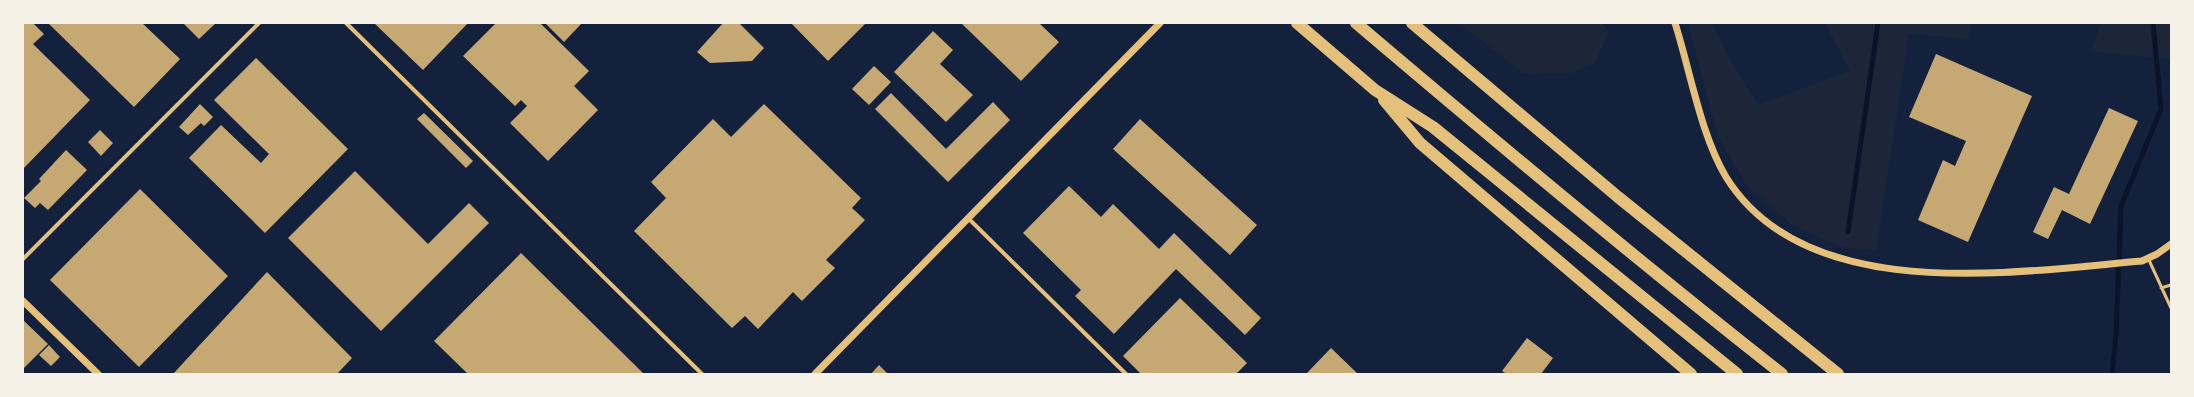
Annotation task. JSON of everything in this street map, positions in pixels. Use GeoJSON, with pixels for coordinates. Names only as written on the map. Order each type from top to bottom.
{"type":"FeatureCollection","features":[{"type":"Feature","properties":{"kind":"highway"},"geometry":{"type":"LineString","coordinates":[[1297,23],[1375,90],[1433,127],[1737,374]]}},
{"type":"Feature","properties":{"kind":"highway"},"geometry":{"type":"LineString","coordinates":[[1356,23],[1503,148],[1687,299],[1782,374]]}},
{"type":"Feature","properties":{"kind":"highway"},"geometry":{"type":"LineString","coordinates":[[1412,23],[1618,197],[1838,374]]}},
{"type":"Feature","properties":{"kind":"highway"},"geometry":{"type":"LineString","coordinates":[[1375,90],[1420,143],[1691,374]]}},
{"type":"Feature","properties":{"kind":"street"},"geometry":{"type":"LineString","coordinates":[[23,259],[259,23]]}},
{"type":"Feature","properties":{"kind":"street"},"geometry":{"type":"LineString","coordinates":[[346,23],[702,374]]}},
{"type":"Feature","properties":{"kind":"street"},"geometry":{"type":"LineString","coordinates":[[815,374],[1160,23]]}},
{"type":"Feature","properties":{"kind":"street"},"geometry":{"type":"LineString","coordinates":[[1675,23],[1710,142],[1726,176],[1737,193],[1755,211],[1794,239],[1814,249],[1859,262],[1924,273],[2004,272],[2145,260],[2171,244]]}},
{"type":"Feature","properties":{"kind":"street"},"geometry":{"type":"LineString","coordinates":[[969,219],[1126,374]]}},
{"type":"Feature","properties":{"kind":"street"},"geometry":{"type":"LineString","coordinates":[[23,301],[98,374]]}},
{"type":"Feature","properties":{"kind":"lane"},"geometry":{"type":"LineString","coordinates":[[2145,260],[2171,308]]}},
{"type":"Feature","properties":{"kind":"lane"},"geometry":{"type":"LineString","coordinates":[[2161,288],[2171,285]]}},
{"type":"Feature","properties":{"kind":"shaded area"},"geometry":{"type":"Polygon","coordinates":[[[1459,23],[1602,23],[1609,32],[1595,63],[1568,74],[1523,73],[1459,23]]]}},
{"type":"Feature","properties":{"kind":"shaded area"},"geometry":{"type":"Polygon","coordinates":[[[1688,23],[1711,23],[1730,60],[1758,105],[1850,71],[1825,23],[1971,23],[1968,39],[1909,34],[1876,251],[1841,247],[1791,224],[1747,186],[1718,137],[1688,23]]]}},
{"type":"Feature","properties":{"kind":"shaded area"},"geometry":{"type":"Polygon","coordinates":[[[2101,23],[2171,23],[2171,59],[2091,51],[2101,23]]]}},
{"type":"Feature","properties":{"kind":"building"},"geometry":{"type":"Polygon","coordinates":[[[23,23],[33,23],[44,34],[33,44],[90,100],[23,169],[23,23]]]}},
{"type":"Feature","properties":{"kind":"building"},"geometry":{"type":"Polygon","coordinates":[[[48,23],[142,23],[180,59],[134,107],[48,23]]]}},
{"type":"Feature","properties":{"kind":"building"},"geometry":{"type":"Polygon","coordinates":[[[183,23],[216,23],[199,39],[183,23]]]}},
{"type":"Feature","properties":{"kind":"building"},"geometry":{"type":"Polygon","coordinates":[[[374,23],[468,23],[423,70],[374,23]]]}},
{"type":"Feature","properties":{"kind":"building"},"geometry":{"type":"Polygon","coordinates":[[[496,23],[540,23],[589,71],[574,86],[598,110],[548,161],[510,123],[527,106],[521,100],[515,106],[463,56],[496,23]]]}},
{"type":"Feature","properties":{"kind":"building"},"geometry":{"type":"Polygon","coordinates":[[[545,23],[582,23],[564,42],[545,23]]]}},
{"type":"Feature","properties":{"kind":"building"},"geometry":{"type":"Polygon","coordinates":[[[723,23],[739,23],[764,48],[752,61],[710,63],[697,52],[723,23]]]}},
{"type":"Feature","properties":{"kind":"building"},"geometry":{"type":"Polygon","coordinates":[[[791,23],[866,23],[828,61],[791,23]]]}},
{"type":"Feature","properties":{"kind":"building"},"geometry":{"type":"Polygon","coordinates":[[[961,23],[1039,23],[1059,42],[1021,81],[961,23]]]}},
{"type":"Feature","properties":{"kind":"building"},"geometry":{"type":"Polygon","coordinates":[[[933,31],[953,50],[940,64],[973,95],[946,122],[894,72],[933,31]]]}},
{"type":"Feature","properties":{"kind":"building"},"geometry":{"type":"Polygon","coordinates":[[[1936,54],[2032,96],[1968,242],[1918,220],[1943,160],[1955,166],[1966,141],[1909,117],[1936,54]]]}},
{"type":"Feature","properties":{"kind":"building"},"geometry":{"type":"Polygon","coordinates":[[[256,58],[348,149],[265,233],[189,158],[221,125],[261,163],[269,154],[214,100],[256,58]]]}},
{"type":"Feature","properties":{"kind":"building"},"geometry":{"type":"Polygon","coordinates":[[[874,66],[891,82],[869,105],[852,89],[874,66]]]}},
{"type":"Feature","properties":{"kind":"building"},"geometry":{"type":"Polygon","coordinates":[[[891,93],[946,149],[993,102],[1010,120],[948,182],[875,109],[891,93]]]}},
{"type":"Feature","properties":{"kind":"building"},"geometry":{"type":"Polygon","coordinates":[[[200,104],[213,117],[204,126],[201,123],[188,135],[179,127],[200,104]]]}},
{"type":"Feature","properties":{"kind":"building"},"geometry":{"type":"Polygon","coordinates":[[[764,104],[861,198],[852,208],[865,220],[826,260],[835,268],[802,301],[793,292],[758,329],[745,316],[732,328],[634,231],[666,198],[651,182],[713,119],[731,137],[764,104]]]}},
{"type":"Feature","properties":{"kind":"building"},"geometry":{"type":"Polygon","coordinates":[[[2109,108],[2138,121],[2090,224],[2062,210],[2048,239],[2033,232],[2054,187],[2069,194],[2109,108]]]}},
{"type":"Feature","properties":{"kind":"building"},"geometry":{"type":"Polygon","coordinates":[[[424,113],[473,161],[466,168],[417,119],[424,113]]]}},
{"type":"Feature","properties":{"kind":"building"},"geometry":{"type":"Polygon","coordinates":[[[1140,119],[1257,225],[1230,255],[1113,149],[1140,119]]]}},
{"type":"Feature","properties":{"kind":"building"},"geometry":{"type":"Polygon","coordinates":[[[100,130],[113,143],[101,156],[88,142],[100,130]]]}},
{"type":"Feature","properties":{"kind":"building"},"geometry":{"type":"Polygon","coordinates":[[[66,150],[87,170],[48,210],[40,203],[35,208],[24,198],[41,181],[39,179],[66,150]]]}},
{"type":"Feature","properties":{"kind":"building"},"geometry":{"type":"Polygon","coordinates":[[[355,171],[428,244],[469,203],[489,223],[381,331],[288,238],[355,171]]]}},
{"type":"Feature","properties":{"kind":"building"},"geometry":{"type":"Polygon","coordinates":[[[1069,186],[1101,217],[1113,204],[1159,249],[1174,233],[1261,318],[1245,335],[1176,269],[1114,334],[1075,296],[1081,290],[1023,233],[1069,186]]]}},
{"type":"Feature","properties":{"kind":"building"},"geometry":{"type":"Polygon","coordinates":[[[140,189],[228,276],[139,367],[50,280],[140,189]]]}},
{"type":"Feature","properties":{"kind":"building"},"geometry":{"type":"Polygon","coordinates":[[[521,253],[644,374],[468,374],[434,341],[521,253]]]}},
{"type":"Feature","properties":{"kind":"building"},"geometry":{"type":"Polygon","coordinates":[[[267,272],[352,358],[337,374],[173,374],[267,272]]]}},
{"type":"Feature","properties":{"kind":"building"},"geometry":{"type":"Polygon","coordinates":[[[1180,298],[1247,363],[1236,374],[1141,374],[1123,356],[1180,298]]]}},
{"type":"Feature","properties":{"kind":"building"},"geometry":{"type":"Polygon","coordinates":[[[23,320],[48,344],[23,369],[23,320]]]}},
{"type":"Feature","properties":{"kind":"building"},"geometry":{"type":"Polygon","coordinates":[[[1527,338],[1553,358],[1541,374],[1507,374],[1502,371],[1527,338]]]}},
{"type":"Feature","properties":{"kind":"building"},"geometry":{"type":"Polygon","coordinates":[[[49,345],[60,357],[51,366],[39,355],[49,345]]]}},
{"type":"Feature","properties":{"kind":"building"},"geometry":{"type":"Polygon","coordinates":[[[1331,348],[1358,374],[1306,374],[1331,348]]]}},
{"type":"Feature","properties":{"kind":"building"},"geometry":{"type":"Polygon","coordinates":[[[879,365],[888,374],[871,374],[879,365]]]}},
{"type":"Feature","properties":{"kind":"waterway"},"geometry":{"type":"LineString","coordinates":[[1848,232],[1878,23]]}},
{"type":"Feature","properties":{"kind":"waterway"},"geometry":{"type":"LineString","coordinates":[[2112,374],[2116,335],[2121,206],[2161,109],[2153,23]]}}]}
